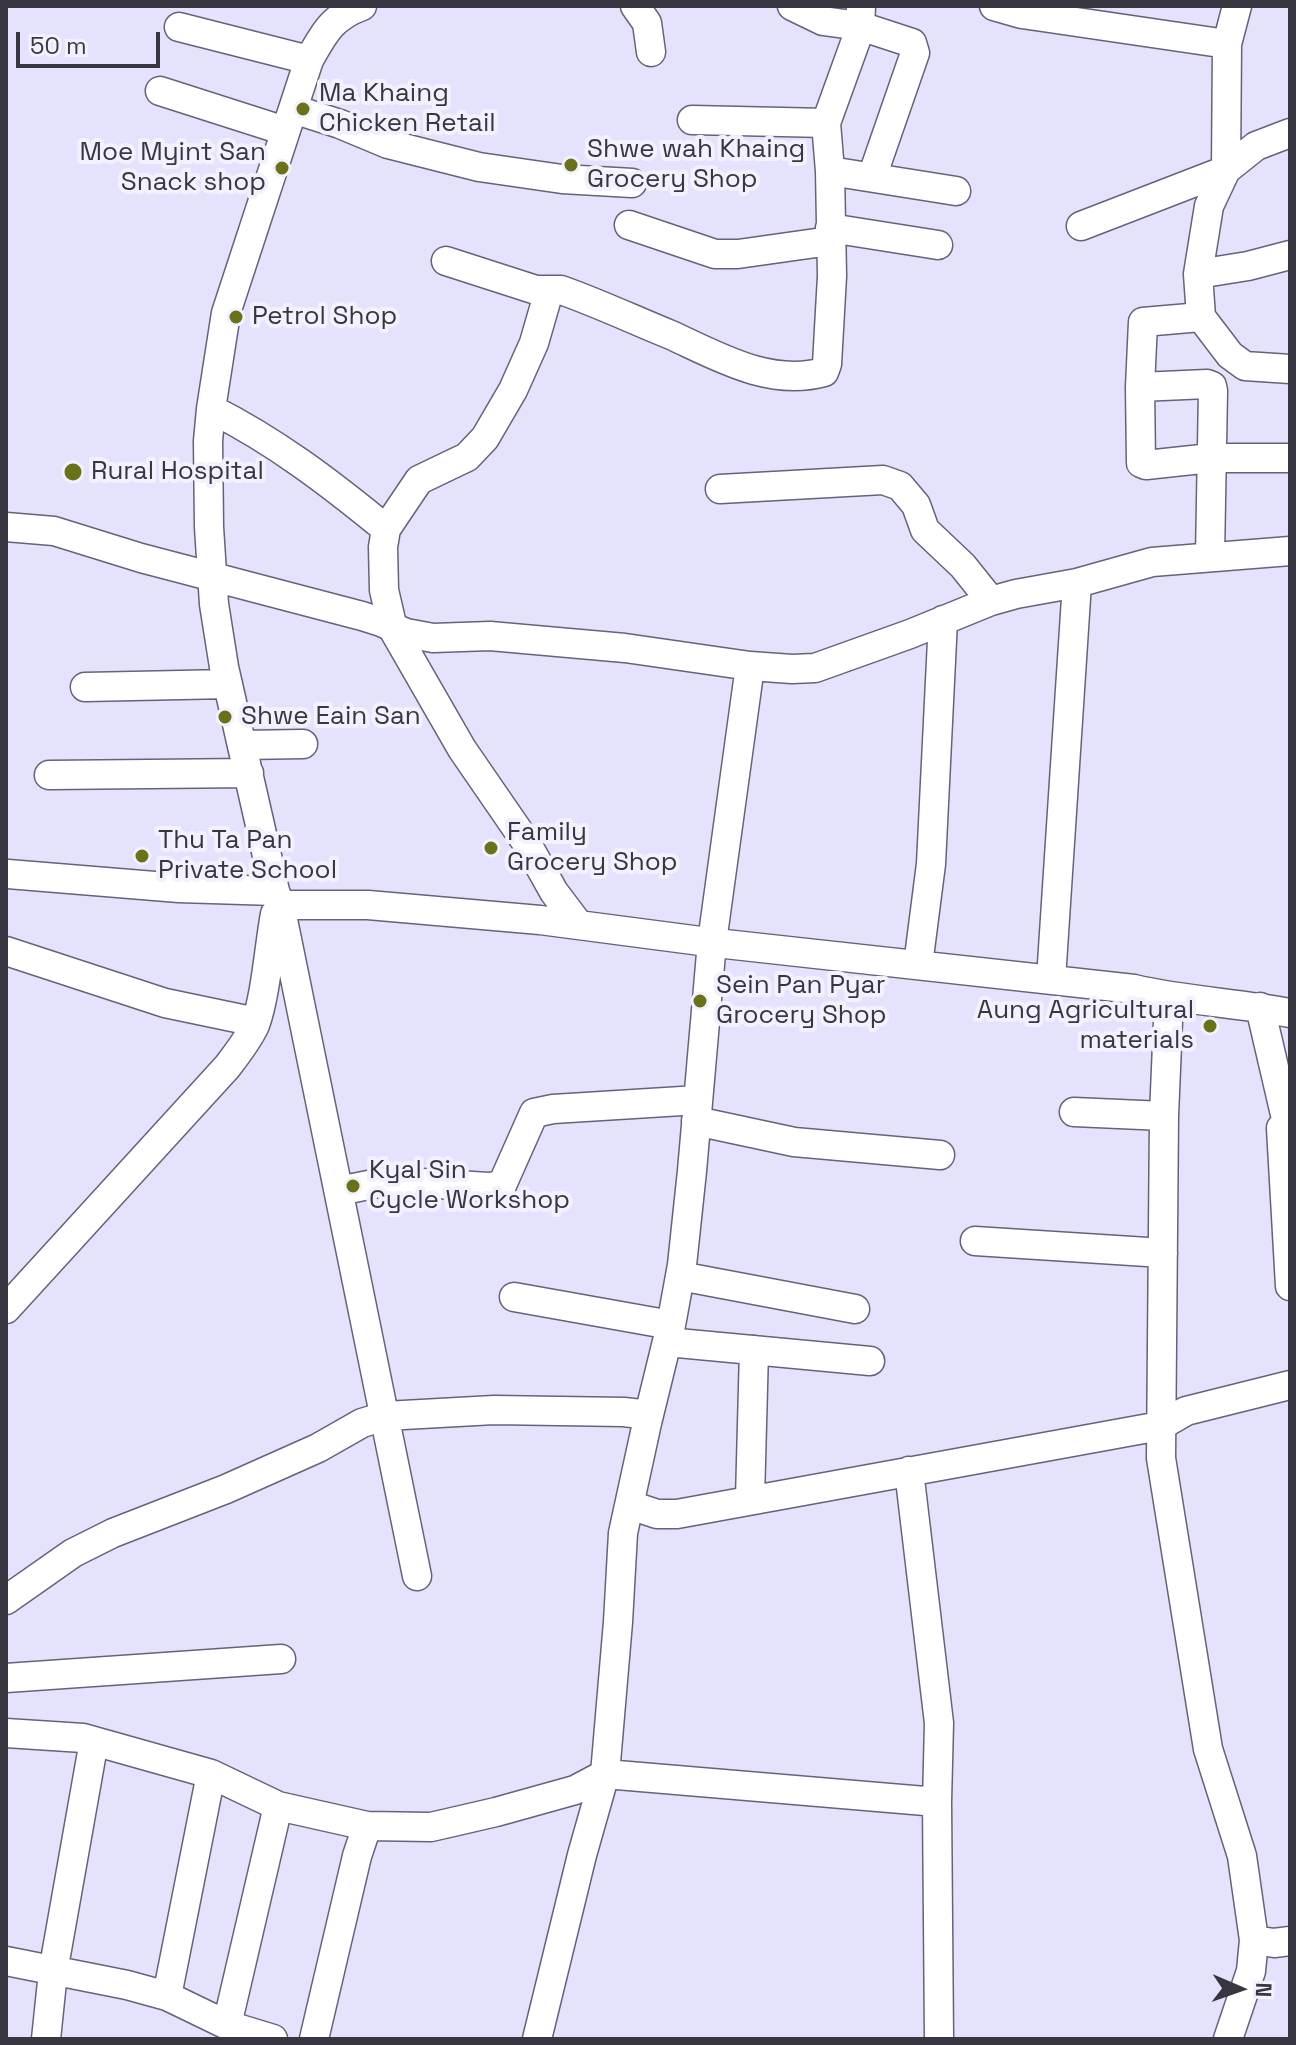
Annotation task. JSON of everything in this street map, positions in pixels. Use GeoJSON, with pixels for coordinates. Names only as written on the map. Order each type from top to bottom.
{"type":"FeatureCollection","features":[{"type":"Feature","properties":{"kind":"street"},"geometry":{"type":"LineString","coordinates":[[362,6],[345,12],[324,33],[309,60],[226,313],[208,441],[209,527],[214,604],[228,684],[278,898],[417,1576]]}},
{"type":"Feature","properties":{"kind":"street"},"geometry":{"type":"LineString","coordinates":[[635,6],[647,23],[651,52]]}},
{"type":"Feature","properties":{"kind":"street"},"geometry":{"type":"LineString","coordinates":[[792,6],[823,21],[860,16],[912,43],[915,48],[872,177]]}},
{"type":"Feature","properties":{"kind":"street"},"geometry":{"type":"LineString","coordinates":[[994,6],[1227,44]]}},
{"type":"Feature","properties":{"kind":"street"},"geometry":{"type":"LineString","coordinates":[[1237,6],[1227,44],[1226,170],[1209,206],[1198,274],[1201,317],[1230,355],[1245,366],[1290,369]]}},
{"type":"Feature","properties":{"kind":"street"},"geometry":{"type":"LineString","coordinates":[[446,261],[536,290],[561,290],[590,300],[747,369],[786,376],[824,372],[832,276],[826,123],[852,53],[860,16]]}},
{"type":"Feature","properties":{"kind":"street"},"geometry":{"type":"LineString","coordinates":[[179,27],[309,60]]}},
{"type":"Feature","properties":{"kind":"street"},"geometry":{"type":"LineString","coordinates":[[160,91],[289,120],[340,124],[388,144],[479,167],[562,179],[632,183]]}},
{"type":"Feature","properties":{"kind":"street"},"geometry":{"type":"LineString","coordinates":[[692,120],[826,123]]}},
{"type":"Feature","properties":{"kind":"street"},"geometry":{"type":"LineString","coordinates":[[1081,226],[1226,170],[1256,146],[1290,133]]}},
{"type":"Feature","properties":{"kind":"street"},"geometry":{"type":"LineString","coordinates":[[830,171],[956,191]]}},
{"type":"Feature","properties":{"kind":"street"},"geometry":{"type":"LineString","coordinates":[[629,225],[715,254],[738,254],[830,234],[938,245]]}},
{"type":"Feature","properties":{"kind":"street"},"geometry":{"type":"LineString","coordinates":[[1198,274],[1290,255]]}},
{"type":"Feature","properties":{"kind":"street"},"geometry":{"type":"LineString","coordinates":[[549,291],[534,343],[513,390],[485,438],[467,457],[419,480],[386,529],[383,547],[384,590],[393,629],[462,749],[526,842],[554,892],[579,925]]}},
{"type":"Feature","properties":{"kind":"street"},"geometry":{"type":"LineString","coordinates":[[1201,317],[1143,322],[1141,463],[1211,458],[1290,458]]}},
{"type":"Feature","properties":{"kind":"street"},"geometry":{"type":"LineString","coordinates":[[1140,387],[1212,386],[1210,556]]}},
{"type":"Feature","properties":{"kind":"street"},"geometry":{"type":"LineString","coordinates":[[211,409],[291,455],[386,529]]}},
{"type":"Feature","properties":{"kind":"street"},"geometry":{"type":"LineString","coordinates":[[720,489],[883,480],[900,486],[916,505],[925,530],[963,566],[991,601]]}},
{"type":"Feature","properties":{"kind":"street"},"geometry":{"type":"LineString","coordinates":[[6,527],[54,531],[362,616],[406,633],[433,638],[490,636],[625,648],[792,669],[815,668],[991,601],[1077,583],[1152,562],[1290,551]]}},
{"type":"Feature","properties":{"kind":"street"},"geometry":{"type":"LineString","coordinates":[[1051,979],[1077,583]]}},
{"type":"Feature","properties":{"kind":"street"},"geometry":{"type":"LineString","coordinates":[[918,965],[931,864],[943,620]]}},
{"type":"Feature","properties":{"kind":"street"},"geometry":{"type":"LineString","coordinates":[[537,2039],[605,1774],[623,1533],[680,1276],[712,942],[750,666]]}},
{"type":"Feature","properties":{"kind":"street"},"geometry":{"type":"LineString","coordinates":[[85,687],[228,684]]}},
{"type":"Feature","properties":{"kind":"street"},"geometry":{"type":"LineString","coordinates":[[243,745],[303,744]]}},
{"type":"Feature","properties":{"kind":"street"},"geometry":{"type":"LineString","coordinates":[[49,775],[249,773]]}},
{"type":"Feature","properties":{"kind":"street"},"geometry":{"type":"LineString","coordinates":[[8,874],[540,920],[1134,989],[1169,997],[1290,1013]]}},
{"type":"Feature","properties":{"kind":"street"},"geometry":{"type":"LineString","coordinates":[[6,1309],[242,1047],[256,1022],[278,898]]}},
{"type":"Feature","properties":{"kind":"street"},"geometry":{"type":"LineString","coordinates":[[6,951],[165,1003],[256,1022]]}},
{"type":"Feature","properties":{"kind":"street"},"geometry":{"type":"LineString","coordinates":[[1169,997],[1164,1116],[1161,1458],[1208,1749],[1242,1856],[1254,1940],[1251,1971],[1228,2039]]}},
{"type":"Feature","properties":{"kind":"street"},"geometry":{"type":"LineString","coordinates":[[1260,1007],[1288,1123],[1281,1128],[1290,1286]]}},
{"type":"Feature","properties":{"kind":"street"},"geometry":{"type":"LineString","coordinates":[[339,1191],[388,1181],[489,1187],[502,1185],[534,1113],[553,1109],[697,1110],[794,1142],[940,1155]]}},
{"type":"Feature","properties":{"kind":"street"},"geometry":{"type":"LineString","coordinates":[[1074,1112],[1164,1116]]}},
{"type":"Feature","properties":{"kind":"street"},"geometry":{"type":"LineString","coordinates":[[975,1241],[1163,1253]]}},
{"type":"Feature","properties":{"kind":"street"},"geometry":{"type":"LineString","coordinates":[[680,1276],[855,1309]]}},
{"type":"Feature","properties":{"kind":"street"},"geometry":{"type":"LineString","coordinates":[[514,1297],[754,1350],[870,1361]]}},
{"type":"Feature","properties":{"kind":"street"},"geometry":{"type":"LineString","coordinates":[[750,1499],[754,1350]]}},
{"type":"Feature","properties":{"kind":"street"},"geometry":{"type":"LineString","coordinates":[[630,1505],[657,1514],[677,1514],[1160,1426],[1186,1411],[1290,1385]]}},
{"type":"Feature","properties":{"kind":"street"},"geometry":{"type":"LineString","coordinates":[[6,1600],[73,1553],[113,1533],[239,1483],[318,1448],[362,1423],[385,1416],[494,1410],[649,1415]]}},
{"type":"Feature","properties":{"kind":"street"},"geometry":{"type":"LineString","coordinates":[[909,1471],[939,1723],[939,2039]]}},
{"type":"Feature","properties":{"kind":"street"},"geometry":{"type":"LineString","coordinates":[[6,1678],[281,1659]]}},
{"type":"Feature","properties":{"kind":"street"},"geometry":{"type":"LineString","coordinates":[[6,1733],[83,1738],[211,1774],[278,1806],[367,1826],[431,1827],[575,1790],[605,1774],[937,1802]]}},
{"type":"Feature","properties":{"kind":"street"},"geometry":{"type":"LineString","coordinates":[[46,2039],[53,1972],[94,1741]]}},
{"type":"Feature","properties":{"kind":"street"},"geometry":{"type":"LineString","coordinates":[[167,1996],[211,1774]]}},
{"type":"Feature","properties":{"kind":"street"},"geometry":{"type":"LineString","coordinates":[[227,2025],[278,1806]]}},
{"type":"Feature","properties":{"kind":"street"},"geometry":{"type":"LineString","coordinates":[[314,2039],[357,1856],[367,1826]]}},
{"type":"Feature","properties":{"kind":"street"},"geometry":{"type":"LineString","coordinates":[[1254,1940],[1274,1943],[1290,1941]]}},
{"type":"Feature","properties":{"kind":"street"},"geometry":{"type":"LineString","coordinates":[[6,1961],[167,1996],[227,2025],[273,2039]]}},
{"type":"Feature","properties":{"kind":"place","name":"Ma Khaing Chicken Retail"},"geometry":{"type":"Point","coordinates":[303,109]}},
{"type":"Feature","properties":{"kind":"place","name":"Shwe wah Khaing Grocery Shop"},"geometry":{"type":"Point","coordinates":[571,165]}},
{"type":"Feature","properties":{"kind":"place","name":"Moe Myint San Snack shop"},"geometry":{"type":"Point","coordinates":[282,168]}},
{"type":"Feature","properties":{"kind":"place","name":"Petrol Shop"},"geometry":{"type":"Point","coordinates":[236,317]}},
{"type":"Feature","properties":{"kind":"place","name":"Rural Hospital"},"geometry":{"type":"Point","coordinates":[73,472]}},
{"type":"Feature","properties":{"kind":"place","name":"Shwe Eain San"},"geometry":{"type":"Point","coordinates":[225,717]}},
{"type":"Feature","properties":{"kind":"place","name":"Family Grocery Shop"},"geometry":{"type":"Point","coordinates":[491,848]}},
{"type":"Feature","properties":{"kind":"place","name":"Thu Ta Pan Private School"},"geometry":{"type":"Point","coordinates":[142,856]}},
{"type":"Feature","properties":{"kind":"place","name":"Sein Pan Pyar Grocery Shop"},"geometry":{"type":"Point","coordinates":[700,1001]}},
{"type":"Feature","properties":{"kind":"place","name":"Aung Agricultural materials"},"geometry":{"type":"Point","coordinates":[1210,1026]}},
{"type":"Feature","properties":{"kind":"place","name":"Kyal Sin Cycle Workshop"},"geometry":{"type":"Point","coordinates":[353,1186]}}]}
